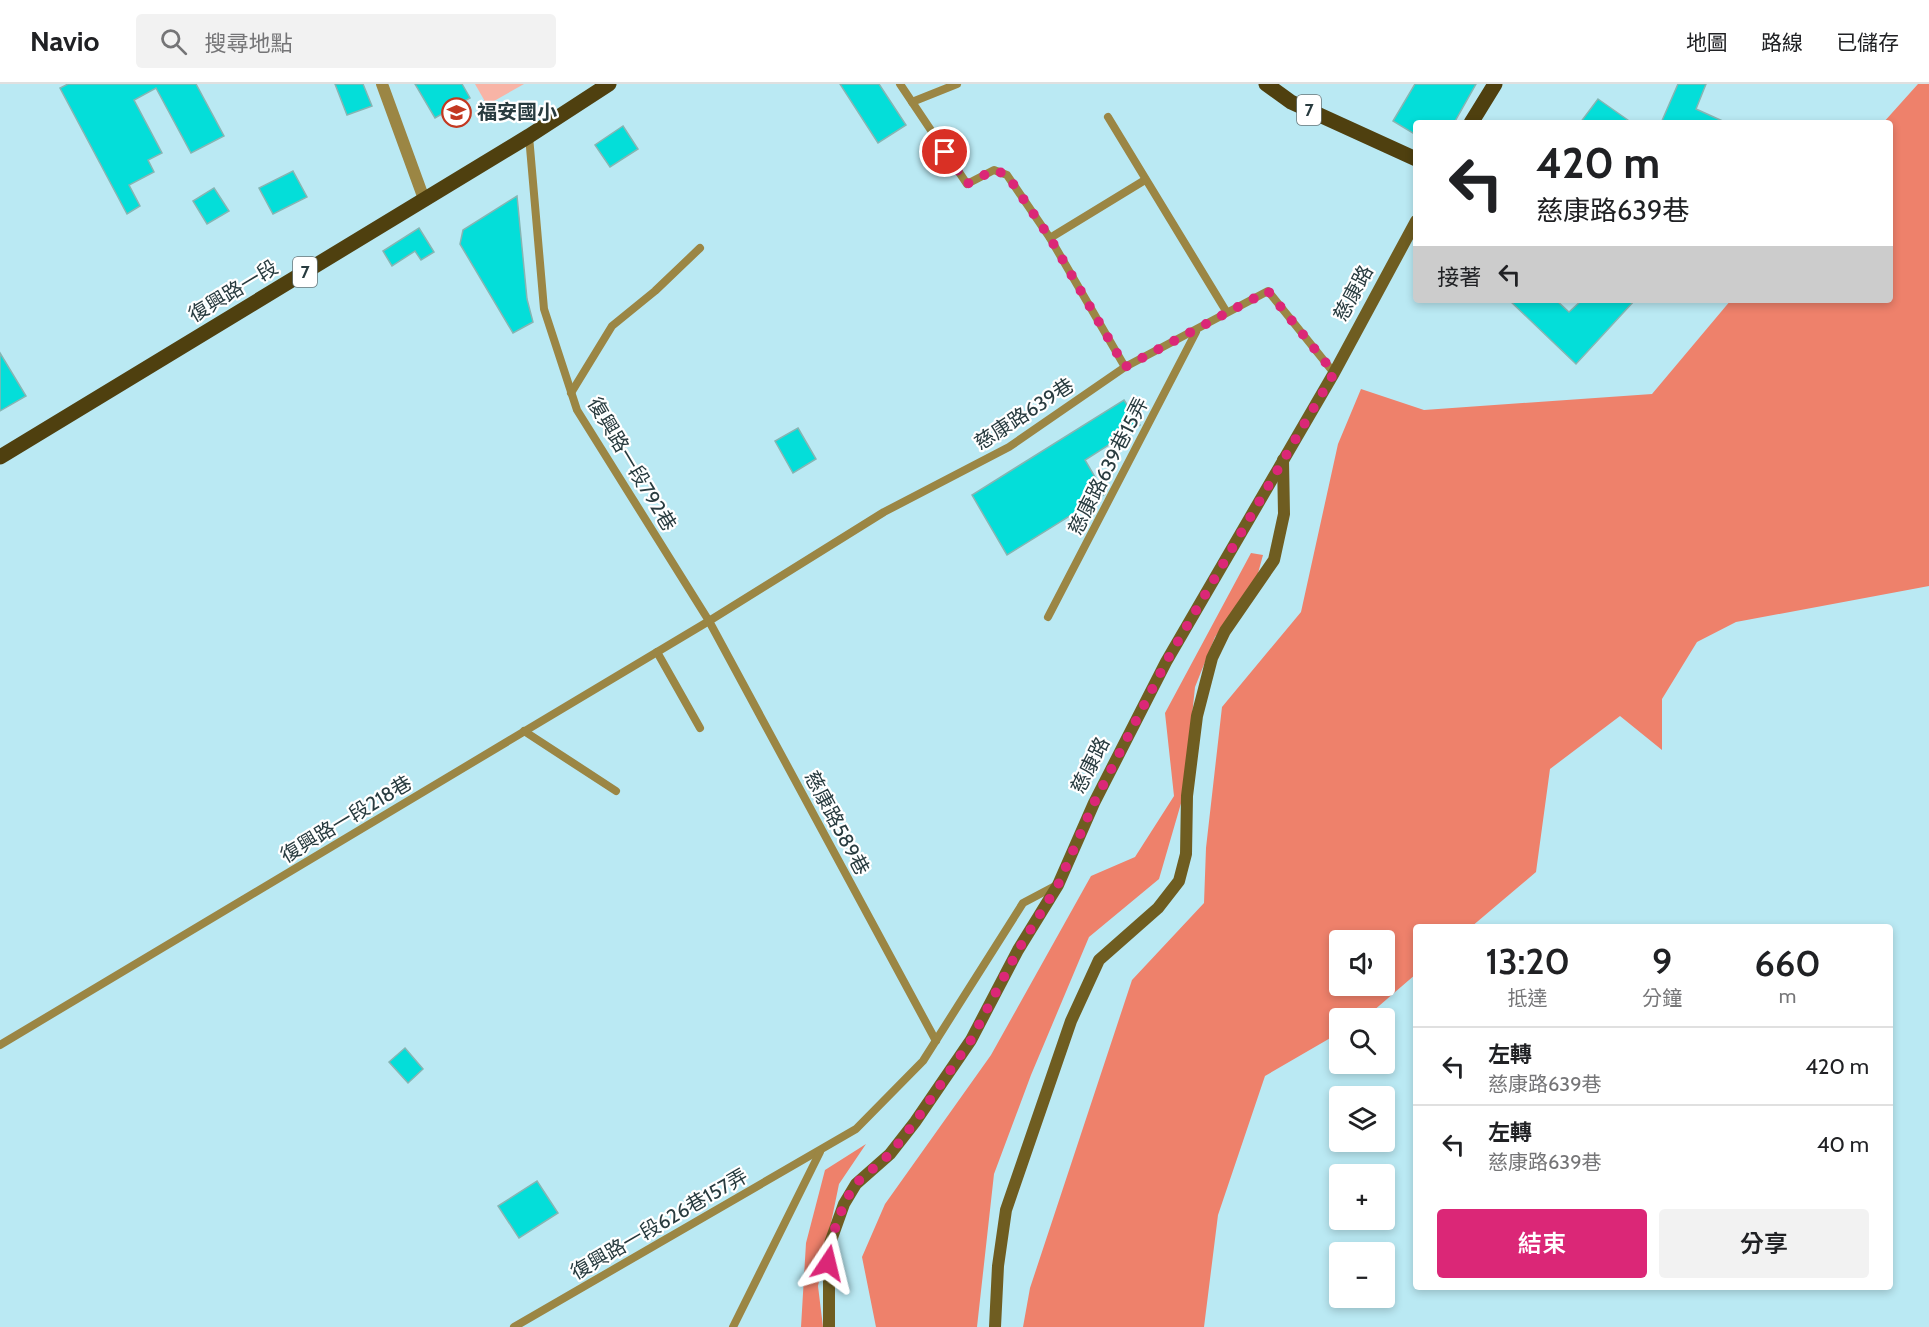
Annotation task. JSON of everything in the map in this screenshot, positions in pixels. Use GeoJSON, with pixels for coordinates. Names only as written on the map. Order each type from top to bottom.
{"type":"FeatureCollection","features":[{"type":"Feature","properties":{"kind":"main road","name":"復興路一段"},"geometry":{"type":"LineString","coordinates":[[0,458],[529,136],[609,84]]}},
{"type":"Feature","properties":{"kind":"main road","name":"7"},"geometry":{"type":"LineString","coordinates":[[1266,84],[1291,102],[1413,158]]}},
{"type":"Feature","properties":{"kind":"main road"},"geometry":{"type":"LineString","coordinates":[[1474,120],[1495,84]]}},
{"type":"Feature","properties":{"kind":"street"},"geometry":{"type":"LineString","coordinates":[[382,84],[424,200]]}},
{"type":"Feature","properties":{"kind":"street","name":"慈康路"},"geometry":{"type":"LineString","coordinates":[[829,1327],[829,1245],[844,1204],[855,1184],[890,1154],[915,1122],[971,1040],[1018,950],[1058,885],[1094,803],[1166,662],[1334,373],[1413,227]]}},
{"type":"Feature","properties":{"kind":"street"},"geometry":{"type":"LineString","coordinates":[[995,1327],[998,1266],[1006,1210],[1071,1021],[1099,960],[1158,908],[1179,881],[1186,854],[1187,796],[1197,716],[1212,658],[1225,631],[1274,560],[1284,514],[1283,460]]}},
{"type":"Feature","properties":{"kind":"lane"},"geometry":{"type":"LineString","coordinates":[[900,84],[967,184],[994,170],[1007,175],[1050,238],[1125,367]]}},
{"type":"Feature","properties":{"kind":"lane"},"geometry":{"type":"LineString","coordinates":[[912,102],[957,84]]}},
{"type":"Feature","properties":{"kind":"lane"},"geometry":{"type":"LineString","coordinates":[[1108,117],[1226,311]]}},
{"type":"Feature","properties":{"kind":"lane","name":"復興路一段792巷"},"geometry":{"type":"LineString","coordinates":[[529,136],[543,309],[577,410],[709,621]]}},
{"type":"Feature","properties":{"kind":"lane"},"geometry":{"type":"LineString","coordinates":[[1050,238],[1145,180]]}},
{"type":"Feature","properties":{"kind":"lane"},"geometry":{"type":"LineString","coordinates":[[571,393],[612,326],[655,291],[700,248]]}},
{"type":"Feature","properties":{"kind":"lane","name":"慈康路639巷"},"geometry":{"type":"LineString","coordinates":[[709,621],[884,512],[1009,447],[1125,367],[1196,331],[1226,311],[1268,291],[1334,373]]}},
{"type":"Feature","properties":{"kind":"lane","name":"慈康路639巷15弄"},"geometry":{"type":"LineString","coordinates":[[1048,616],[1196,331]]}},
{"type":"Feature","properties":{"kind":"lane","name":"復興路一段218巷"},"geometry":{"type":"LineString","coordinates":[[0,1045],[709,621]]}},
{"type":"Feature","properties":{"kind":"lane","name":"慈康路589巷"},"geometry":{"type":"LineString","coordinates":[[709,621],[936,1041]]}},
{"type":"Feature","properties":{"kind":"lane"},"geometry":{"type":"LineString","coordinates":[[657,652],[700,728]]}},
{"type":"Feature","properties":{"kind":"lane"},"geometry":{"type":"LineString","coordinates":[[524,731],[616,790]]}},
{"type":"Feature","properties":{"kind":"lane"},"geometry":{"type":"LineString","coordinates":[[733,1327],[821,1151],[856,1129],[923,1061],[1023,903],[1058,885]]}},
{"type":"Feature","properties":{"kind":"lane","name":"復興路一段626巷157弄"},"geometry":{"type":"LineString","coordinates":[[514,1327],[610,1269],[821,1151]]}},
{"type":"Feature","properties":{"kind":"shaded area"},"geometry":{"type":"Polygon","coordinates":[[[475,84],[524,84],[487,105],[475,84]]]}},
{"type":"Feature","properties":{"kind":"shaded area"},"geometry":{"type":"Polygon","coordinates":[[[1918,84],[1929,84],[1929,586],[1736,622],[1697,642],[1662,699],[1662,750],[1620,716],[1550,769],[1536,872],[1475,924],[1413,924],[1413,977],[1395,992],[1395,930],[1329,930],[1329,996],[1390,996],[1377,1008],[1329,1008],[1329,1039],[1265,1076],[1218,1215],[1204,1327],[1023,1327],[1030,1288],[1132,980],[1204,903],[1206,848],[1222,707],[1301,612],[1338,444],[1361,389],[1424,410],[1652,394],[1728,303],[1893,303],[1893,120],[1886,120],[1918,84]]]}},
{"type":"Feature","properties":{"kind":"shaded area"},"geometry":{"type":"Polygon","coordinates":[[[1251,553],[1263,555],[1257,577],[1215,637],[1195,687],[1184,793],[1159,879],[1089,937],[1031,1075],[994,1174],[977,1327],[876,1327],[862,1257],[885,1204],[991,1055],[1091,876],[1135,857],[1174,796],[1165,713],[1251,553]]]}},
{"type":"Feature","properties":{"kind":"shaded area"},"geometry":{"type":"Polygon","coordinates":[[[866,1144],[839,1184],[818,1286],[823,1327],[801,1327],[806,1243],[825,1170],[866,1144]]]}},
{"type":"Feature","properties":{"kind":"building"},"geometry":{"type":"Polygon","coordinates":[[[68,84],[196,84],[224,136],[191,153],[156,88],[134,100],[162,153],[148,160],[154,172],[129,185],[140,206],[127,214],[60,88],[68,84]]]}},
{"type":"Feature","properties":{"kind":"building"},"geometry":{"type":"Polygon","coordinates":[[[335,84],[363,84],[372,106],[347,115],[335,84]]]}},
{"type":"Feature","properties":{"kind":"building"},"geometry":{"type":"Polygon","coordinates":[[[415,84],[462,84],[470,98],[435,118],[415,84]]]}},
{"type":"Feature","properties":{"kind":"building"},"geometry":{"type":"Polygon","coordinates":[[[840,84],[879,84],[906,125],[878,143],[840,84]]]}},
{"type":"Feature","properties":{"kind":"building"},"geometry":{"type":"Polygon","coordinates":[[[1415,84],[1476,84],[1456,120],[1413,120],[1413,133],[1393,121],[1415,84]]]}},
{"type":"Feature","properties":{"kind":"building"},"geometry":{"type":"Polygon","coordinates":[[[1678,84],[1706,84],[1696,109],[1720,120],[1662,120],[1678,84]]]}},
{"type":"Feature","properties":{"kind":"building"},"geometry":{"type":"Polygon","coordinates":[[[1598,99],[1628,120],[1582,120],[1598,99]]]}},
{"type":"Feature","properties":{"kind":"building"},"geometry":{"type":"Polygon","coordinates":[[[623,126],[638,149],[610,167],[595,145],[623,126]]]}},
{"type":"Feature","properties":{"kind":"building"},"geometry":{"type":"Polygon","coordinates":[[[293,171],[307,197],[273,214],[259,188],[293,171]]]}},
{"type":"Feature","properties":{"kind":"building"},"geometry":{"type":"Polygon","coordinates":[[[214,188],[229,211],[207,224],[193,201],[214,188]]]}},
{"type":"Feature","properties":{"kind":"building"},"geometry":{"type":"Polygon","coordinates":[[[517,196],[527,299],[533,322],[513,333],[460,244],[463,230],[517,196]]]}},
{"type":"Feature","properties":{"kind":"building"},"geometry":{"type":"Polygon","coordinates":[[[419,228],[434,252],[421,260],[415,251],[392,266],[383,251],[419,228]]]}},
{"type":"Feature","properties":{"kind":"building"},"geometry":{"type":"Polygon","coordinates":[[[1512,303],[1559,303],[1569,312],[1579,303],[1632,303],[1576,364],[1512,303]]]}},
{"type":"Feature","properties":{"kind":"building"},"geometry":{"type":"Polygon","coordinates":[[[0,353],[26,396],[0,411],[0,353]]]}},
{"type":"Feature","properties":{"kind":"building"},"geometry":{"type":"Polygon","coordinates":[[[1124,400],[1140,425],[1085,460],[1105,494],[1007,555],[972,495],[1124,400]]]}},
{"type":"Feature","properties":{"kind":"building"},"geometry":{"type":"Polygon","coordinates":[[[798,428],[816,459],[793,473],[775,441],[798,428]]]}},
{"type":"Feature","properties":{"kind":"building"},"geometry":{"type":"Polygon","coordinates":[[[405,1048],[423,1069],[408,1083],[389,1062],[405,1048]]]}},
{"type":"Feature","properties":{"kind":"building"},"geometry":{"type":"Polygon","coordinates":[[[537,1181],[558,1213],[519,1238],[498,1206],[537,1181]]]}},
{"type":"Feature","properties":{"kind":"place","name":"福安國小"},"geometry":{"type":"Point","coordinates":[456,112]}},
{"type":"Feature","properties":{"kind":"route"},"geometry":{"type":"LineString","coordinates":[[828,1263],[829,1245],[844,1204],[855,1184],[890,1154],[915,1122],[971,1040],[1018,950],[1058,885],[1094,803],[1166,662],[1334,373],[1268,291],[1226,311],[1196,331],[1125,367],[1050,238],[1007,175],[994,170],[967,184],[945,152]]}}]}
